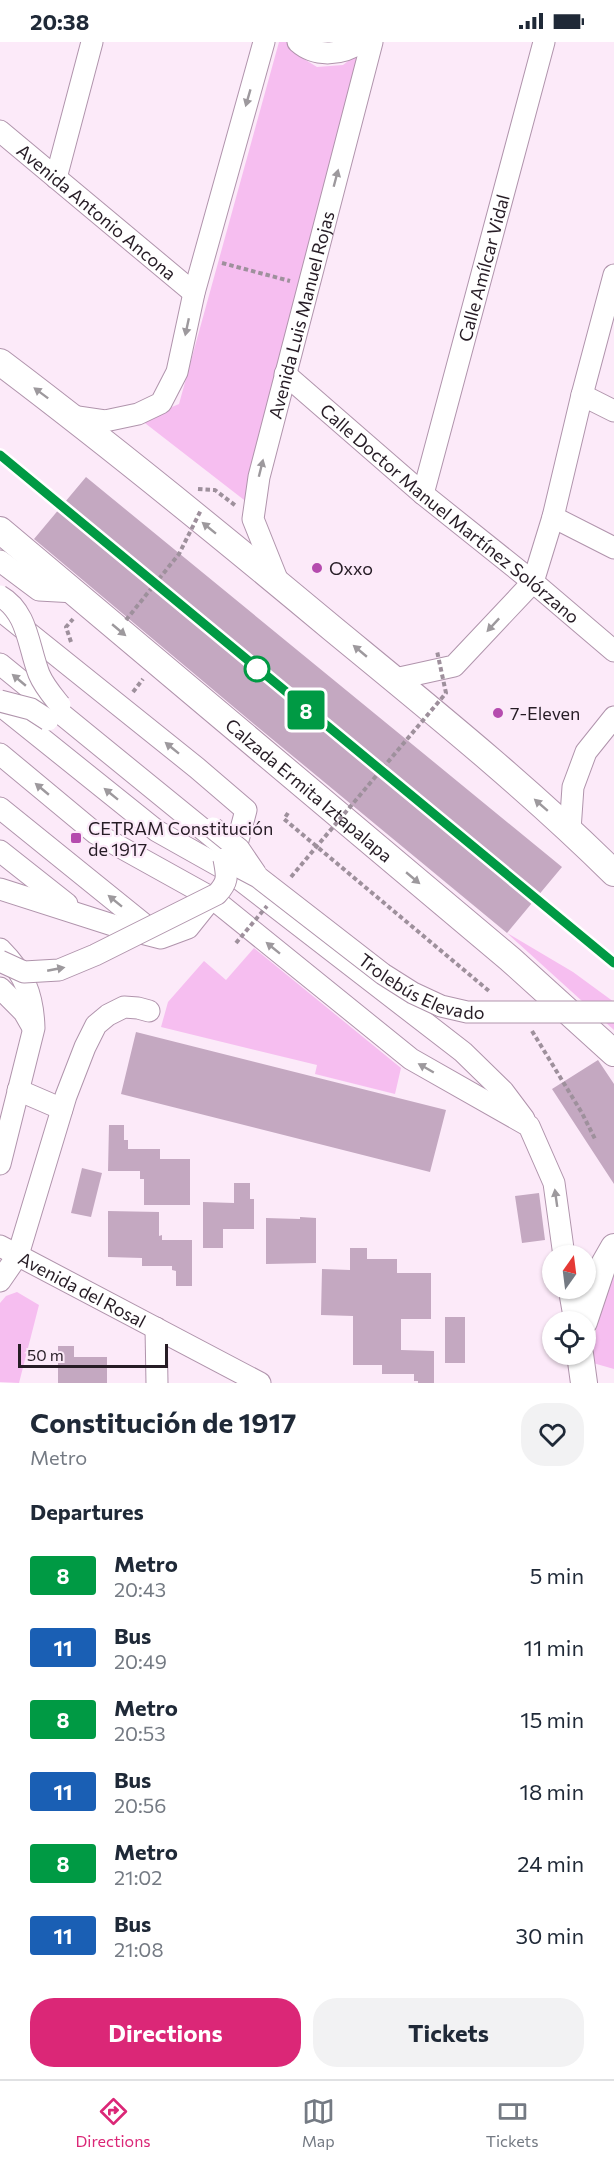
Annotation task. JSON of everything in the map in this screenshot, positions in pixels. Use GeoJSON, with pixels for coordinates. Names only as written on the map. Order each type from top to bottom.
{"type":"FeatureCollection","features":[{"type":"Feature","properties":{"kind":"main road"},"geometry":{"type":"LineString","coordinates":[[0,362],[71,416],[395,679],[570,830],[614,873]]}},
{"type":"Feature","properties":{"kind":"main road","name":"Calzada Ermita Iztapalapa"},"geometry":{"type":"LineString","coordinates":[[0,530],[510,959],[614,1053]]}},
{"type":"Feature","properties":{"kind":"main road"},"geometry":{"type":"LineString","coordinates":[[570,830],[614,854]]}},
{"type":"Feature","properties":{"kind":"main road"},"geometry":{"type":"LineString","coordinates":[[588,1311],[602,1268],[614,1247]]}},
{"type":"Feature","properties":{"kind":"main road"},"geometry":{"type":"LineString","coordinates":[[582,1365],[584,1383]]}},
{"type":"Feature","properties":{"kind":"street"},"geometry":{"type":"LineString","coordinates":[[56,178],[92,42]]}},
{"type":"Feature","properties":{"kind":"street"},"geometry":{"type":"LineString","coordinates":[[71,416],[105,421],[138,414],[161,403],[177,372],[194,293],[264,42]]}},
{"type":"Feature","properties":{"kind":"street"},"geometry":{"type":"LineString","coordinates":[[298,42],[309,49],[333,53],[352,48],[361,42]]}},
{"type":"Feature","properties":{"kind":"street","name":"Avenida Luis Manuel Rojas"},"geometry":{"type":"LineString","coordinates":[[279,584],[253,519],[258,477],[372,42]]}},
{"type":"Feature","properties":{"kind":"street","name":"Calle Amílcar Vidal"},"geometry":{"type":"LineString","coordinates":[[423,494],[544,42]]}},
{"type":"Feature","properties":{"kind":"street","name":"Avenida Antonio Ancona"},"geometry":{"type":"LineString","coordinates":[[0,131],[194,293]]}},
{"type":"Feature","properties":{"kind":"street"},"geometry":{"type":"LineString","coordinates":[[395,679],[454,666],[533,582],[553,517],[614,275]]}},
{"type":"Feature","properties":{"kind":"street","name":"Calle Doctor Manuel Martínez Solórzano"},"geometry":{"type":"LineString","coordinates":[[285,374],[423,494],[533,582],[614,651]]}},
{"type":"Feature","properties":{"kind":"street"},"geometry":{"type":"LineString","coordinates":[[582,395],[614,411]]}},
{"type":"Feature","properties":{"kind":"street"},"geometry":{"type":"LineString","coordinates":[[553,517],[614,548]]}},
{"type":"Feature","properties":{"kind":"street"},"geometry":{"type":"LineString","coordinates":[[0,561],[39,590],[75,592]]}},
{"type":"Feature","properties":{"kind":"street","name":"Trolebús Elevado"},"geometry":{"type":"LineString","coordinates":[[0,596],[15,608],[24,624],[39,674],[48,692],[60,705],[239,849],[258,877],[383,974],[413,993],[441,1006],[467,1012],[614,1012]]}},
{"type":"Feature","properties":{"kind":"street"},"geometry":{"type":"LineString","coordinates":[[0,610],[246,810],[227,866]]}},
{"type":"Feature","properties":{"kind":"street"},"geometry":{"type":"LineString","coordinates":[[0,664],[221,844],[227,866],[224,886],[216,894],[95,955],[59,970],[24,972],[0,962]]}},
{"type":"Feature","properties":{"kind":"street"},"geometry":{"type":"LineString","coordinates":[[0,703],[157,831],[227,866],[463,1052],[503,1091],[530,1126],[554,1183],[562,1245]]}},
{"type":"Feature","properties":{"kind":"street","name":"Trolebús Elevado"},"geometry":{"type":"LineString","coordinates":[[0,703],[32,709],[227,866],[258,877]]}},
{"type":"Feature","properties":{"kind":"street"},"geometry":{"type":"LineString","coordinates":[[570,830],[573,787],[586,752],[614,717]]}},
{"type":"Feature","properties":{"kind":"street"},"geometry":{"type":"LineString","coordinates":[[0,754],[95,834],[212,898],[411,1059],[530,1126]]}},
{"type":"Feature","properties":{"kind":"street"},"geometry":{"type":"LineString","coordinates":[[0,808],[161,938]]}},
{"type":"Feature","properties":{"kind":"street"},"geometry":{"type":"LineString","coordinates":[[0,851],[77,912]]}},
{"type":"Feature","properties":{"kind":"street"},"geometry":{"type":"LineString","coordinates":[[159,869],[227,866]]}},
{"type":"Feature","properties":{"kind":"street"},"geometry":{"type":"LineString","coordinates":[[0,889],[161,938],[188,928],[212,898]]}},
{"type":"Feature","properties":{"kind":"street"},"geometry":{"type":"LineString","coordinates":[[0,949],[14,963],[27,986],[34,1013],[34,1029],[0,1164]]}},
{"type":"Feature","properties":{"kind":"street"},"geometry":{"type":"LineString","coordinates":[[0,988],[24,1012],[34,1029]]}},
{"type":"Feature","properties":{"kind":"street"},"geometry":{"type":"LineString","coordinates":[[0,1281],[85,1047],[96,1026],[108,1015],[124,1008],[149,1011]]}},
{"type":"Feature","properties":{"kind":"street"},"geometry":{"type":"LineString","coordinates":[[18,1090],[64,1103]]}},
{"type":"Feature","properties":{"kind":"street","name":"Avenida del Rosal"},"geometry":{"type":"LineString","coordinates":[[9,1251],[260,1383]]}},
{"type":"Feature","properties":{"kind":"street"},"geometry":{"type":"LineString","coordinates":[[156,1328],[157,1383]]}},
{"type":"Feature","properties":{"kind":"path"},"geometry":{"type":"LineString","coordinates":[[204,258],[308,285]]}},
{"type":"Feature","properties":{"kind":"path"},"geometry":{"type":"LineString","coordinates":[[126,620],[179,554],[201,510]]}},
{"type":"Feature","properties":{"kind":"path"},"geometry":{"type":"LineString","coordinates":[[66,627],[72,643]]}},
{"type":"Feature","properties":{"kind":"path"},"geometry":{"type":"LineString","coordinates":[[289,880],[446,693],[437,651]]}},
{"type":"Feature","properties":{"kind":"path"},"geometry":{"type":"LineString","coordinates":[[288,813],[284,819],[490,992]]}},
{"type":"Feature","properties":{"kind":"path"},"geometry":{"type":"LineString","coordinates":[[236,943],[273,900]]}},
{"type":"Feature","properties":{"kind":"path"},"geometry":{"type":"LineString","coordinates":[[526,1022],[582,1113],[595,1139]]}},
{"type":"Feature","properties":{"kind":"shaded area"},"geometry":{"type":"Polygon","coordinates":[[[279,42],[290,42],[296,54],[317,67],[343,65],[364,49],[248,503],[141,420],[179,404],[279,42]]]}},
{"type":"Feature","properties":{"kind":"shaded area"},"geometry":{"type":"Polygon","coordinates":[[[507,933],[573,972],[614,1002],[614,1030],[507,933]]]}},
{"type":"Feature","properties":{"kind":"shaded area"},"geometry":{"type":"Polygon","coordinates":[[[254,948],[401,1068],[395,1094],[315,1074],[317,1065],[161,1027],[168,1002],[204,961],[226,980],[254,948]]]}},
{"type":"Feature","properties":{"kind":"shaded area"},"geometry":{"type":"Polygon","coordinates":[[[614,1262],[614,1369],[596,1364],[596,1331],[605,1287],[614,1262]]]}},
{"type":"Feature","properties":{"kind":"shaded area"},"geometry":{"type":"Polygon","coordinates":[[[17,1292],[39,1305],[19,1383],[0,1382],[0,1303],[6,1296],[17,1292]]]}},
{"type":"Feature","properties":{"kind":"building"},"geometry":{"type":"Polygon","coordinates":[[[86,477],[562,867],[507,933],[34,539],[86,477]]]}},
{"type":"Feature","properties":{"kind":"building"},"geometry":{"type":"Polygon","coordinates":[[[136,1032],[446,1110],[430,1172],[121,1094],[136,1032]]]}},
{"type":"Feature","properties":{"kind":"building"},"geometry":{"type":"Polygon","coordinates":[[[598,1060],[614,1084],[614,1184],[552,1089],[598,1060]]]}},
{"type":"Feature","properties":{"kind":"building"},"geometry":{"type":"Polygon","coordinates":[[[109,1125],[124,1125],[124,1140],[128,1140],[128,1149],[160,1149],[160,1159],[190,1159],[190,1205],[144,1205],[144,1179],[140,1179],[140,1171],[108,1171],[109,1125]]]}},
{"type":"Feature","properties":{"kind":"building"},"geometry":{"type":"Polygon","coordinates":[[[82,1168],[102,1173],[91,1217],[71,1213],[82,1168]]]}},
{"type":"Feature","properties":{"kind":"building"},"geometry":{"type":"Polygon","coordinates":[[[234,1183],[250,1183],[250,1199],[254,1199],[254,1229],[223,1229],[223,1248],[203,1248],[203,1202],[234,1203],[234,1183]]]}},
{"type":"Feature","properties":{"kind":"building"},"geometry":{"type":"Polygon","coordinates":[[[539,1193],[545,1240],[522,1243],[515,1196],[539,1193]]]}},
{"type":"Feature","properties":{"kind":"building"},"geometry":{"type":"Polygon","coordinates":[[[108,1211],[159,1212],[159,1236],[162,1235],[162,1240],[192,1240],[192,1286],[176,1286],[176,1271],[172,1270],[172,1266],[142,1266],[142,1258],[108,1257],[108,1211]]]}},
{"type":"Feature","properties":{"kind":"building"},"geometry":{"type":"Polygon","coordinates":[[[300,1217],[316,1218],[316,1263],[266,1264],[266,1218],[300,1219],[300,1217]]]}},
{"type":"Feature","properties":{"kind":"building"},"geometry":{"type":"Polygon","coordinates":[[[350,1248],[367,1248],[367,1259],[397,1259],[397,1273],[431,1273],[431,1319],[401,1319],[401,1350],[434,1351],[434,1383],[418,1383],[414,1381],[414,1374],[382,1374],[382,1365],[353,1365],[353,1316],[321,1315],[322,1269],[350,1270],[350,1248]]]}},
{"type":"Feature","properties":{"kind":"building"},"geometry":{"type":"Polygon","coordinates":[[[445,1317],[465,1317],[465,1363],[445,1363],[445,1317]]]}},
{"type":"Feature","properties":{"kind":"building"},"geometry":{"type":"Polygon","coordinates":[[[58,1346],[74,1346],[74,1357],[107,1357],[107,1383],[58,1383],[58,1346]]]}},
{"type":"Feature","properties":{"kind":"railway"},"geometry":{"type":"LineString","coordinates":[[0,455],[614,963]]}},
{"type":"Feature","properties":{"kind":"metro line","name":"8"},"geometry":{"type":"LineString","coordinates":[[0,455],[614,963]]}},
{"type":"Feature","properties":{"kind":"place","name":"Oxxo"},"geometry":{"type":"Point","coordinates":[317,568]}},
{"type":"Feature","properties":{"kind":"place","name":"7-Eleven"},"geometry":{"type":"Point","coordinates":[498,713]}},
{"type":"Feature","properties":{"kind":"place","name":"CETRAM Constitución de 1917"},"geometry":{"type":"Point","coordinates":[76,838]}}]}
